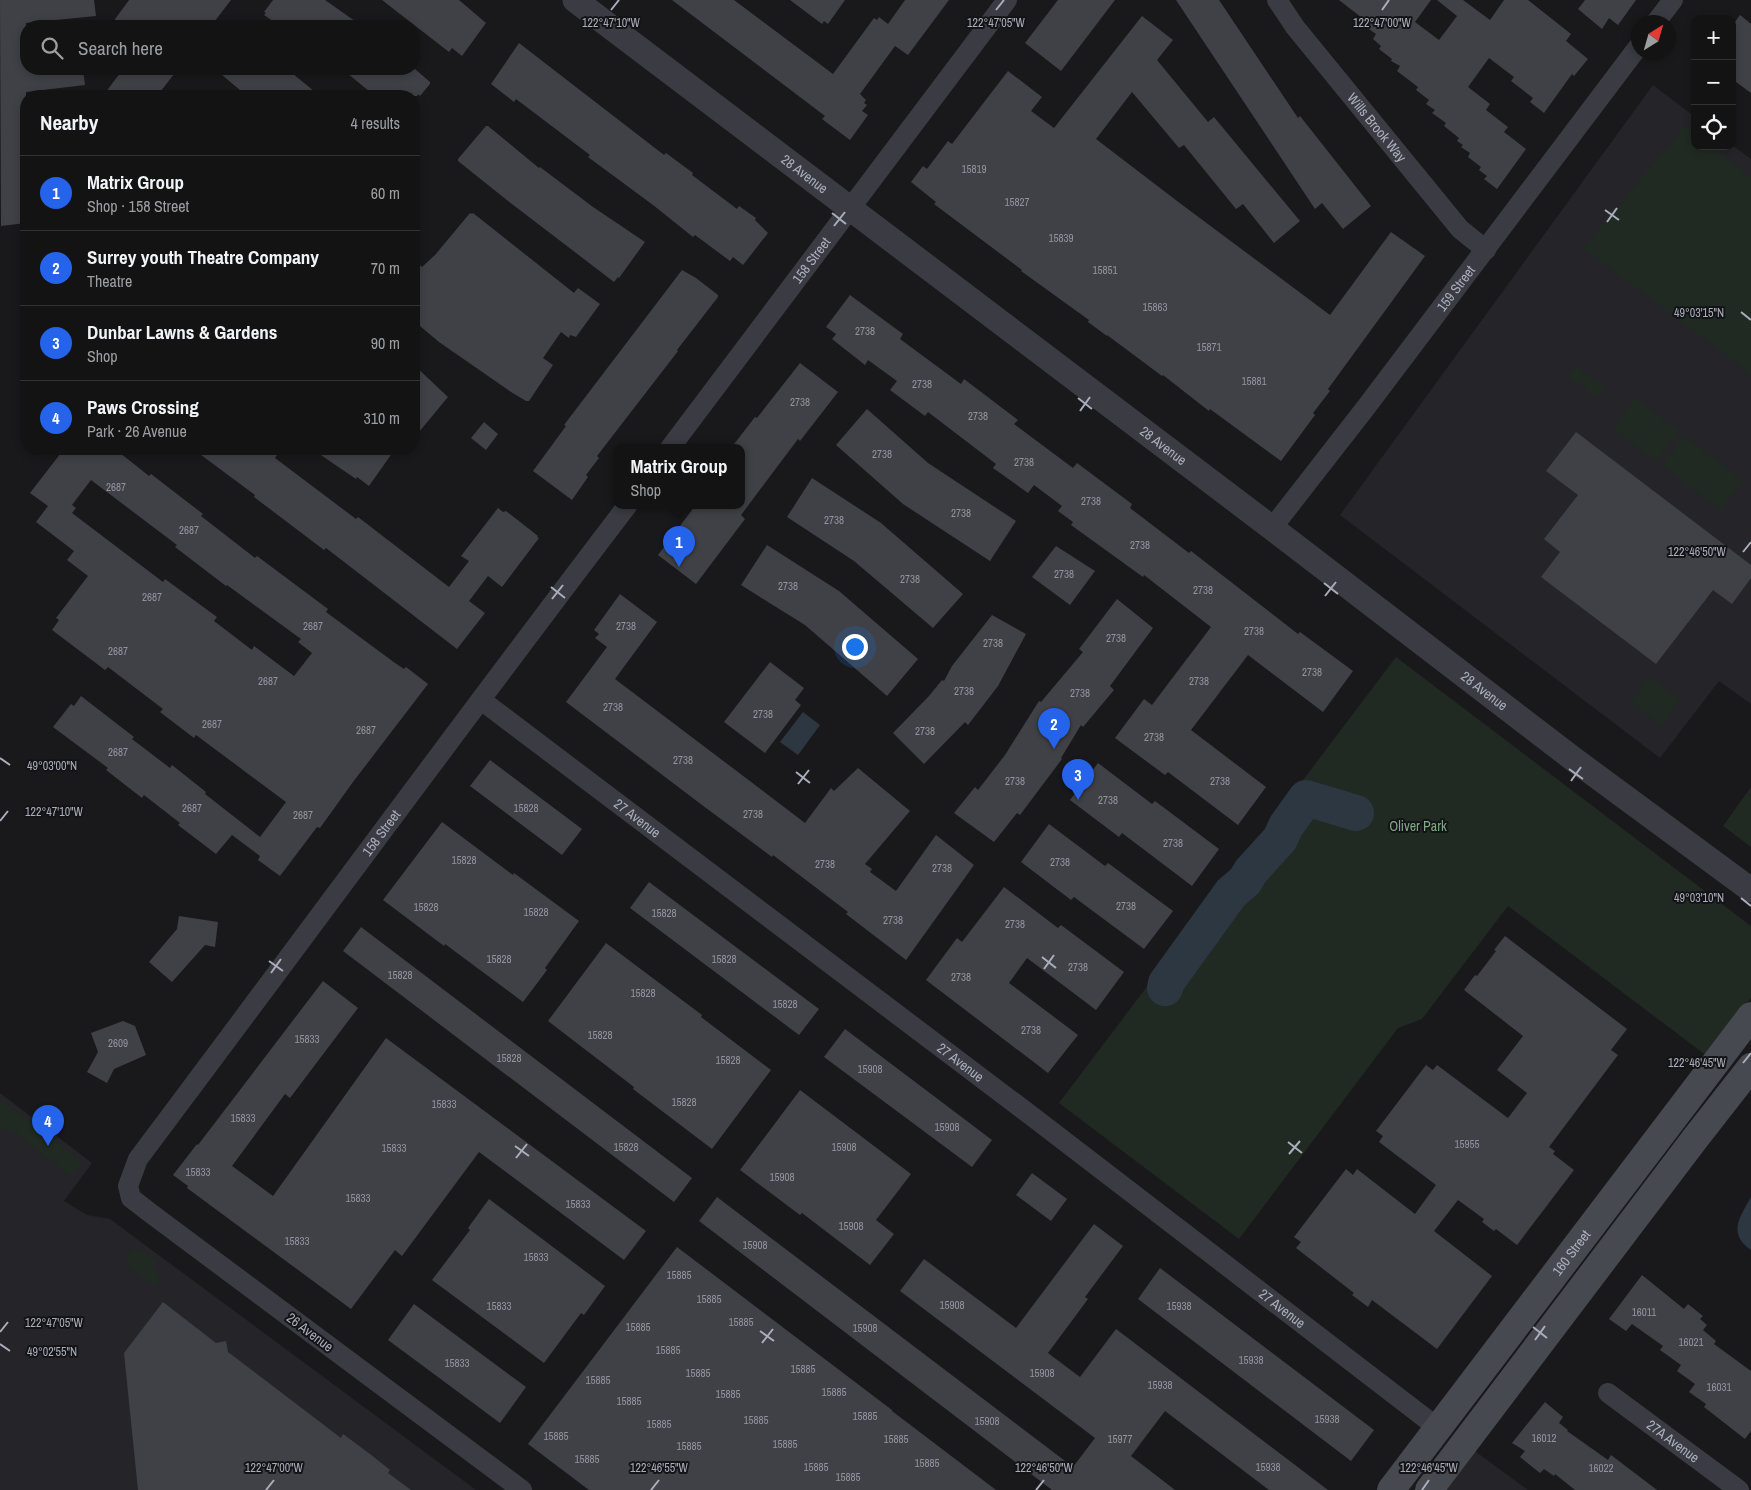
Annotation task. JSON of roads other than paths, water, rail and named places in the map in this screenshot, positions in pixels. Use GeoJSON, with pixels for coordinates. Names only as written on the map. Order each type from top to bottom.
{"type":"FeatureCollection","features":[{"type":"Feature","properties":{"kind":"main road","name":"160 Street"},"geometry":{"type":"LineString","coordinates":[[1391,1490],[1751,1016]]}},
{"type":"Feature","properties":{"kind":"main road"},"geometry":{"type":"LineString","coordinates":[[1429,1490],[1751,1067]]}},
{"type":"Feature","properties":{"kind":"main road"},"geometry":{"type":"LineString","coordinates":[[1409,1490],[1433,1459],[1438,1444],[1438,1428]]}},
{"type":"Feature","properties":{"kind":"street","name":"28 Avenue"},"geometry":{"type":"LineString","coordinates":[[575,0],[1272,528],[1572,758],[1751,890]]}},
{"type":"Feature","properties":{"kind":"street","name":"158 Street"},"geometry":{"type":"LineString","coordinates":[[673,444],[1007,0]]}},
{"type":"Feature","properties":{"kind":"street","name":"Wills Brook Way"},"geometry":{"type":"LineString","coordinates":[[1277,0],[1295,27],[1460,229],[1486,250]]}},
{"type":"Feature","properties":{"kind":"street"},"geometry":{"type":"LineString","coordinates":[[1661,15],[1673,0]]}},
{"type":"Feature","properties":{"kind":"street","name":"159 Street"},"geometry":{"type":"LineString","coordinates":[[1272,528],[1368,406],[1631,56]]}},
{"type":"Feature","properties":{"kind":"street","name":"158 Street"},"geometry":{"type":"LineString","coordinates":[[138,1159],[624,509]]}},
{"type":"Feature","properties":{"kind":"street","name":"27 Avenue"},"geometry":{"type":"LineString","coordinates":[[480,700],[1041,1123],[1438,1428]]}},
{"type":"Feature","properties":{"kind":"street","name":"26 Avenue"},"geometry":{"type":"LineString","coordinates":[[138,1159],[128,1186],[130,1198],[522,1490]]}},
{"type":"Feature","properties":{"kind":"street","name":"27A Avenue"},"geometry":{"type":"LineString","coordinates":[[1608,1394],[1739,1490]]}},
{"type":"Feature","properties":{"kind":"waterway"},"geometry":{"type":"LineString","coordinates":[[1165,988],[1166,983],[1231,893],[1245,881],[1251,871],[1280,839],[1286,826],[1306,798],[1356,813]]}},
{"type":"Feature","properties":{"kind":"place","name":"Matrix Group"},"geometry":{"type":"Point","coordinates":[679,567]}},
{"type":"Feature","properties":{"kind":"place","name":"Surrey youth Theatre Company"},"geometry":{"type":"Point","coordinates":[1054,749]}},
{"type":"Feature","properties":{"kind":"place","name":"Dunbar Lawns & Gardens"},"geometry":{"type":"Point","coordinates":[1078,800]}},
{"type":"Feature","properties":{"kind":"place","name":"Paws Crossing"},"geometry":{"type":"Point","coordinates":[48,1146]}},
{"type":"Feature","properties":{"kind":"park label","name":"Oliver Park"},"geometry":{"type":"Point","coordinates":[1418,826]}}]}
